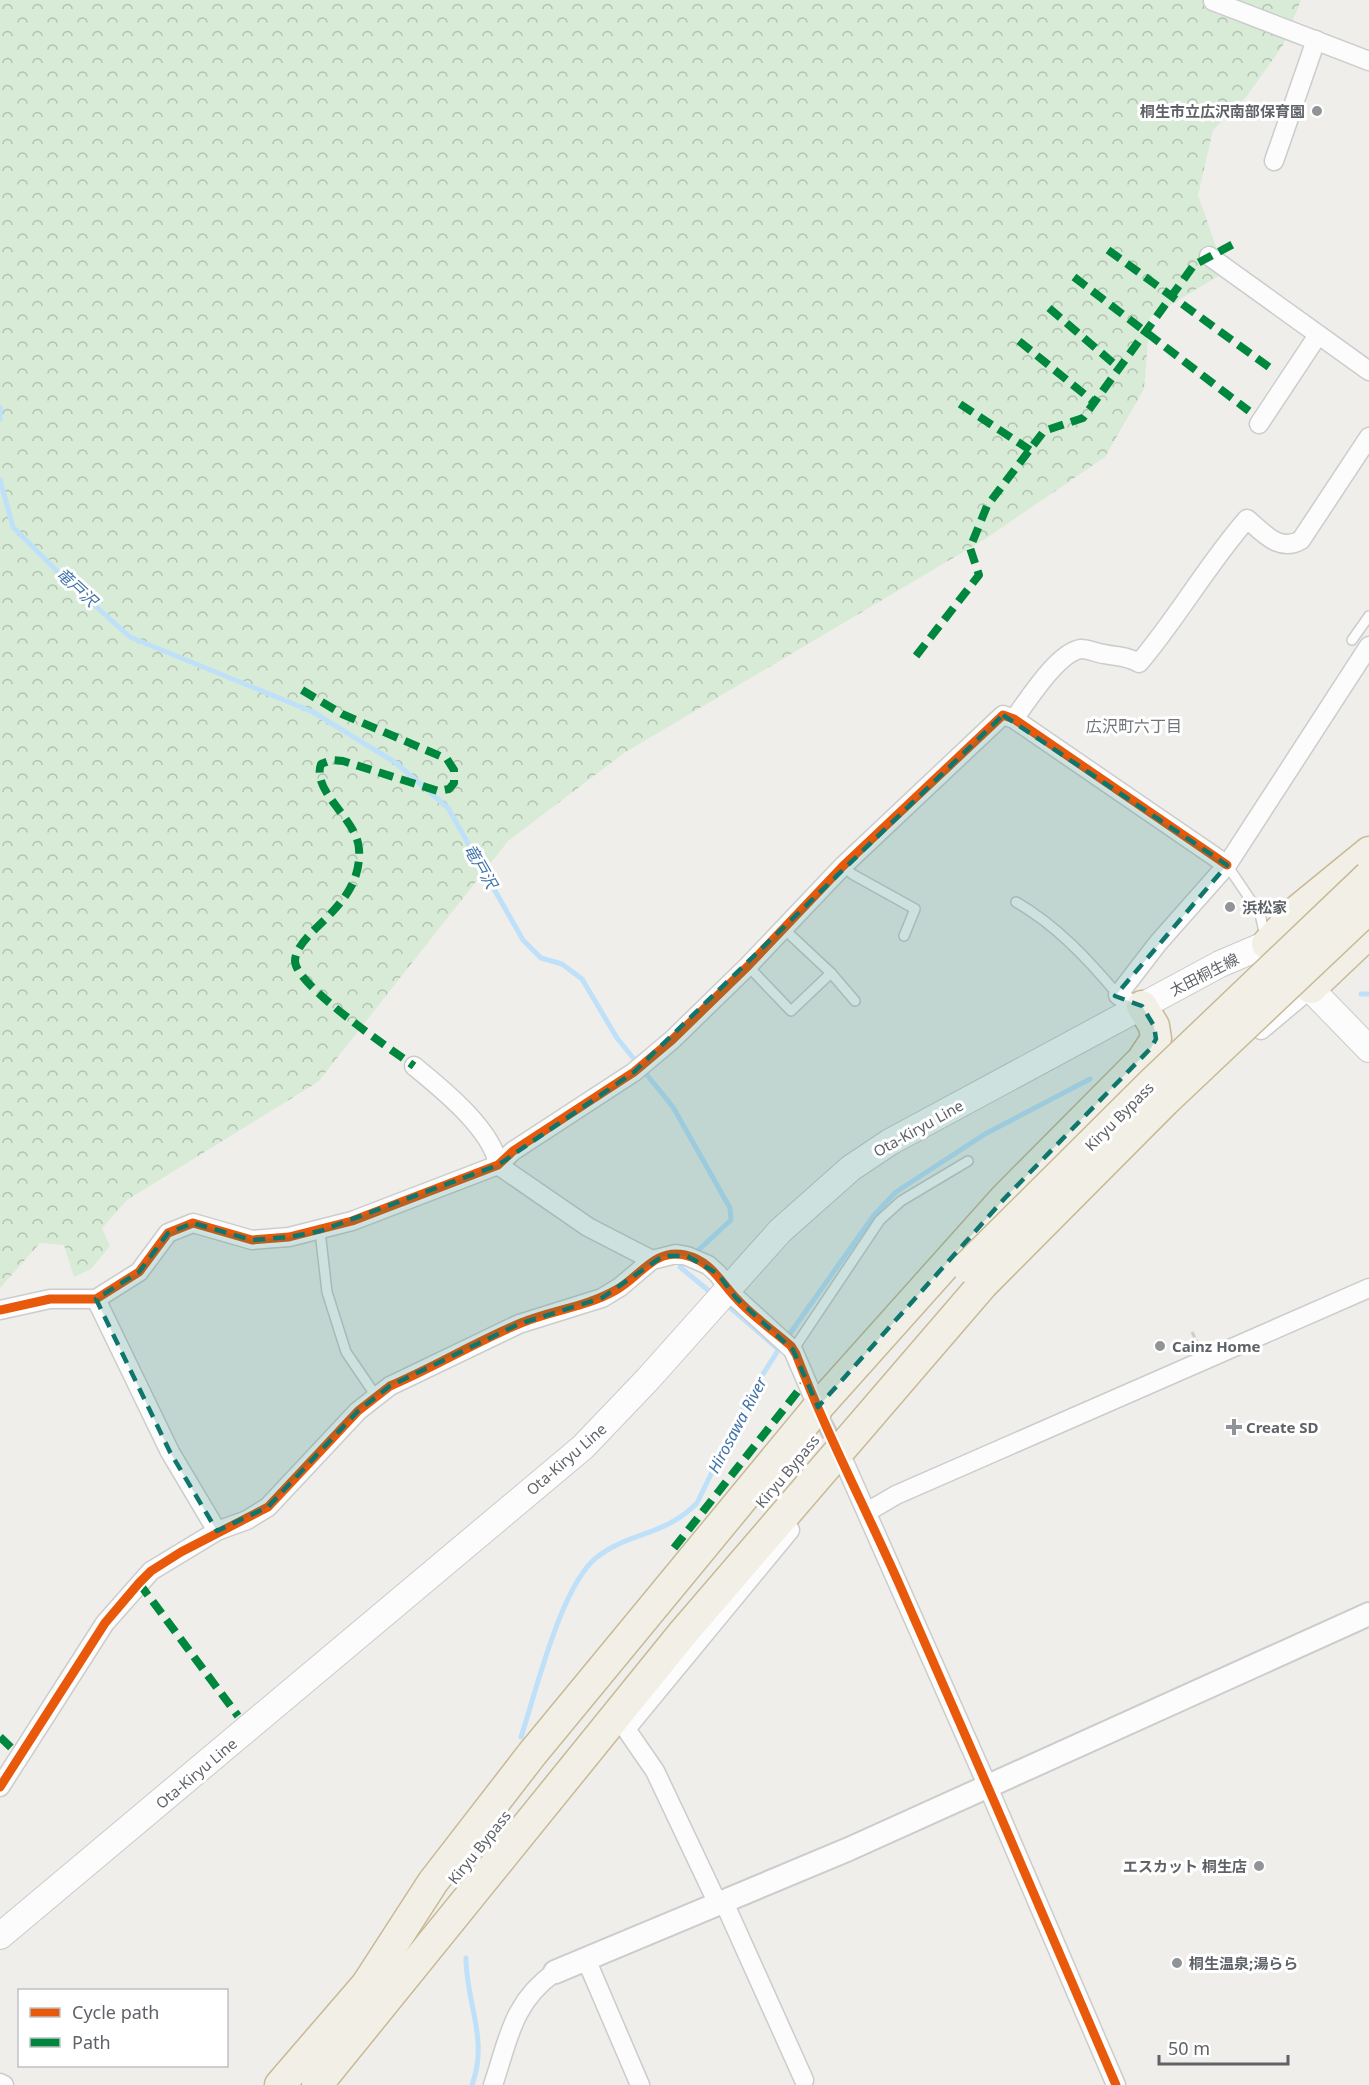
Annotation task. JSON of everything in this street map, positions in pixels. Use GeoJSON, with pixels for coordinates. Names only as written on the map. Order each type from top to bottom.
{"type":"FeatureCollection","features":[{"type":"Feature","properties":{"kind":"highway"},"geometry":{"type":"LineString","coordinates":[[1267,944],[1298,910],[1369,852]]}},
{"type":"Feature","properties":{"kind":"highway","name":"Kiryu Bypass"},"geometry":{"type":"LineString","coordinates":[[317,2085],[975,1275],[1159,1076],[1369,876]]}},
{"type":"Feature","properties":{"kind":"highway","name":"Kiryu Bypass"},"geometry":{"type":"LineString","coordinates":[[280,2085],[367,1984],[694,1581],[839,1410],[975,1275],[1165,1101],[1369,908]]}},
{"type":"Feature","properties":{"kind":"highway"},"geometry":{"type":"LineString","coordinates":[[1311,988],[1369,933]]}},
{"type":"Feature","properties":{"kind":"highway"},"geometry":{"type":"LineString","coordinates":[[367,1984],[433,1882],[532,1754],[1005,1198],[1142,1060],[1156,1039],[1154,1026],[1130,1001]]}},
{"type":"Feature","properties":{"kind":"highway"},"geometry":{"type":"LineString","coordinates":[[443,1931],[512,1866],[626,1729]]}},
{"type":"Feature","properties":{"kind":"main road"},"geometry":{"type":"LineString","coordinates":[[1267,944],[1369,1049]]}},
{"type":"Feature","properties":{"kind":"main road","name":"太田桐生線"},"geometry":{"type":"LineString","coordinates":[[1130,1001],[1267,944]]}},
{"type":"Feature","properties":{"kind":"main road","name":"Ota-Kiryu Line"},"geometry":{"type":"LineString","coordinates":[[0,1936],[583,1447],[648,1379],[780,1231],[851,1168],[890,1142],[1130,1001]]}},
{"type":"Feature","properties":{"kind":"street"},"geometry":{"type":"LineString","coordinates":[[1213,1],[1369,61]]}},
{"type":"Feature","properties":{"kind":"street"},"geometry":{"type":"LineString","coordinates":[[1274,161],[1316,40]]}},
{"type":"Feature","properties":{"kind":"street"},"geometry":{"type":"LineString","coordinates":[[1209,256],[1369,371]]}},
{"type":"Feature","properties":{"kind":"street"},"geometry":{"type":"LineString","coordinates":[[1259,424],[1318,335]]}},
{"type":"Feature","properties":{"kind":"street"},"geometry":{"type":"LineString","coordinates":[[1014,719],[1044,679],[1071,652],[1087,650],[1125,656],[1139,663],[1170,627],[1216,556],[1247,519],[1276,543],[1287,545],[1301,540],[1369,437]]}},
{"type":"Feature","properties":{"kind":"street"},"geometry":{"type":"LineString","coordinates":[[1130,1001],[1158,943],[1227,865],[1360,643]]}},
{"type":"Feature","properties":{"kind":"street"},"geometry":{"type":"LineString","coordinates":[[0,1310],[50,1299],[96,1299],[139,1272],[168,1233],[193,1223],[252,1240],[320,1231],[498,1165],[513,1151],[634,1071],[672,1040],[748,966],[843,866],[904,811],[1003,715],[1014,719],[1227,865]]}},
{"type":"Feature","properties":{"kind":"street"},"geometry":{"type":"LineString","coordinates":[[804,2080],[720,1901],[655,1771],[626,1729],[845,1464],[960,1330],[1082,1201],[1218,1067],[1311,988]]}},
{"type":"Feature","properties":{"kind":"street"},"geometry":{"type":"LineString","coordinates":[[414,1066],[443,1090],[476,1125],[496,1152],[498,1165],[580,1222],[652,1260]]}},
{"type":"Feature","properties":{"kind":"street"},"geometry":{"type":"LineString","coordinates":[[0,1787],[105,1623],[151,1571],[217,1531],[247,1520],[268,1507],[358,1411],[390,1386],[519,1324],[602,1298],[621,1287],[652,1260],[676,1254],[708,1265],[736,1298],[788,1344],[820,1413]]}},
{"type":"Feature","properties":{"kind":"street"},"geometry":{"type":"LineString","coordinates":[[867,1512],[896,1495],[1369,1288]]}},
{"type":"Feature","properties":{"kind":"street"},"geometry":{"type":"LineString","coordinates":[[96,1299],[170,1452],[217,1531]]}},
{"type":"Feature","properties":{"kind":"street"},"geometry":{"type":"LineString","coordinates":[[845,1464],[988,1787],[1116,2085]]}},
{"type":"Feature","properties":{"kind":"street"},"geometry":{"type":"LineString","coordinates":[[493,2085],[519,2009],[536,1986],[555,1972],[720,1901],[849,1849],[1369,1614]]}},
{"type":"Feature","properties":{"kind":"street"},"geometry":{"type":"LineString","coordinates":[[586,1959],[640,2085]]}},
{"type":"Feature","properties":{"kind":"lane"},"geometry":{"type":"LineString","coordinates":[[1360,643],[1369,615]]}},
{"type":"Feature","properties":{"kind":"lane"},"geometry":{"type":"LineString","coordinates":[[1227,865],[1260,914],[1267,944]]}},
{"type":"Feature","properties":{"kind":"lane"},"geometry":{"type":"LineString","coordinates":[[843,866],[852,874],[915,909],[904,936]]}},
{"type":"Feature","properties":{"kind":"lane"},"geometry":{"type":"LineString","coordinates":[[1016,902],[1035,913],[1064,937],[1130,1001]]}},
{"type":"Feature","properties":{"kind":"lane"},"geometry":{"type":"LineString","coordinates":[[784,929],[831,973],[855,1001]]}},
{"type":"Feature","properties":{"kind":"lane"},"geometry":{"type":"LineString","coordinates":[[748,966],[792,1011],[831,973]]}},
{"type":"Feature","properties":{"kind":"lane"},"geometry":{"type":"LineString","coordinates":[[788,1344],[880,1220],[901,1201],[968,1161]]}},
{"type":"Feature","properties":{"kind":"lane"},"geometry":{"type":"LineString","coordinates":[[320,1231],[327,1292],[346,1352],[376,1396]]}},
{"type":"Feature","properties":{"kind":"highlighted area"},"geometry":{"type":"Polygon","coordinates":[[[1003,715],[1227,865],[1115,996],[1142,1006],[1154,1026],[1156,1039],[1151,1048],[1005,1198],[818,1407],[793,1350],[736,1298],[718,1274],[687,1256],[663,1256],[602,1298],[519,1324],[390,1386],[358,1411],[268,1507],[217,1531],[170,1452],[96,1299],[139,1272],[168,1233],[193,1223],[252,1240],[289,1237],[320,1231],[498,1165],[634,1072],[1003,715]]]}},
{"type":"Feature","properties":{"kind":"green space"},"geometry":{"type":"Polygon","coordinates":[[[0,0],[1301,0],[1283,45],[1247,96],[1213,130],[1198,195],[1225,272],[1150,317],[1144,389],[1105,457],[985,539],[624,753],[508,841],[318,1082],[127,1200],[102,1228],[110,1246],[91,1269],[74,1277],[64,1245],[40,1243],[0,1288],[0,0]]]}},
{"type":"Feature","properties":{"kind":"waterway","name":"竜戸沢"},"geometry":{"type":"LineString","coordinates":[[0,407],[0,419]]}},
{"type":"Feature","properties":{"kind":"waterway","name":"竜戸沢"},"geometry":{"type":"LineString","coordinates":[[0,480],[13,527],[65,579],[130,637],[313,712],[396,763],[448,808],[523,940],[541,958],[562,964],[582,979],[617,1038],[673,1107],[730,1208],[731,1220],[680,1267],[715,1296]]}},
{"type":"Feature","properties":{"kind":"waterway","name":"Hirosawa River"},"geometry":{"type":"LineString","coordinates":[[1361,994],[1369,994]]}},
{"type":"Feature","properties":{"kind":"waterway","name":"Hirosawa River"},"geometry":{"type":"LineString","coordinates":[[786,1339],[874,1215],[896,1192],[985,1134],[1090,1079]]}},
{"type":"Feature","properties":{"kind":"waterway","name":"竜戸沢"},"geometry":{"type":"LineString","coordinates":[[725,1303],[778,1349]]}},
{"type":"Feature","properties":{"kind":"waterway","name":"Hirosawa River"},"geometry":{"type":"LineString","coordinates":[[521,1737],[561,1614],[584,1571],[597,1557],[609,1549],[672,1522],[697,1503],[749,1396],[779,1349]]}},
{"type":"Feature","properties":{"kind":"waterway","name":"Hirosawa River"},"geometry":{"type":"LineString","coordinates":[[466,1958],[478,2036],[477,2068],[472,2085]]}},
{"type":"Feature","properties":{"kind":"tunnel"},"geometry":{"type":"LineString","coordinates":[[822,1419],[842,1457]]}},
{"type":"Feature","properties":{"kind":"marked path"},"geometry":{"type":"LineString","coordinates":[[916,656],[979,575],[970,548],[987,506],[1044,431],[1083,418],[1194,265],[1239,241]]}},
{"type":"Feature","properties":{"kind":"marked path"},"geometry":{"type":"LineString","coordinates":[[1108,250],[1273,370]]}},
{"type":"Feature","properties":{"kind":"marked path"},"geometry":{"type":"LineString","coordinates":[[1074,277],[1249,411]]}},
{"type":"Feature","properties":{"kind":"marked path"},"geometry":{"type":"LineString","coordinates":[[1049,308],[1119,368]]}},
{"type":"Feature","properties":{"kind":"marked path"},"geometry":{"type":"LineString","coordinates":[[1019,341],[1094,402]]}},
{"type":"Feature","properties":{"kind":"marked path"},"geometry":{"type":"LineString","coordinates":[[960,404],[1030,450]]}},
{"type":"Feature","properties":{"kind":"marked path"},"geometry":{"type":"LineString","coordinates":[[302,690],[342,714],[447,759],[454,770],[454,783],[449,789],[438,791],[343,761],[332,760],[321,764],[322,785],[356,838],[359,849],[357,869],[351,887],[341,902],[306,939],[298,950],[295,961],[299,972],[327,1001],[414,1066]]}},
{"type":"Feature","properties":{"kind":"marked path"},"geometry":{"type":"LineString","coordinates":[[674,1548],[806,1381]]}},
{"type":"Feature","properties":{"kind":"marked path"},"geometry":{"type":"LineString","coordinates":[[139,1583],[238,1716]]}},
{"type":"Feature","properties":{"kind":"marked path"},"geometry":{"type":"LineString","coordinates":[[0,1737],[19,1755]]}},
{"type":"Feature","properties":{"kind":"cycle path"},"geometry":{"type":"LineString","coordinates":[[0,1310],[50,1299],[96,1299],[139,1272],[168,1233],[193,1223],[252,1240],[289,1237],[352,1221],[498,1165],[513,1151],[634,1072],[672,1040],[748,966],[843,866],[1003,715],[1014,719],[1227,865]]}},
{"type":"Feature","properties":{"kind":"cycle path"},"geometry":{"type":"LineString","coordinates":[[0,1787],[105,1623],[151,1571],[181,1552],[268,1507],[358,1411],[390,1386],[521,1323],[605,1296],[625,1284],[648,1265],[665,1256],[685,1255],[702,1262],[714,1272],[742,1305],[791,1346],[796,1354],[820,1413],[927,1648],[1116,2085]]}},
{"type":"Feature","properties":{"kind":"place","name":"桐生市立広沢南部保育園"},"geometry":{"type":"Point","coordinates":[1317,111]}},
{"type":"Feature","properties":{"kind":"place","name":"浜松家"},"geometry":{"type":"Point","coordinates":[1230,907]}},
{"type":"Feature","properties":{"kind":"place","name":"Cainz Home"},"geometry":{"type":"Point","coordinates":[1160,1346]}},
{"type":"Feature","properties":{"kind":"place","name":"Create SD"},"geometry":{"type":"Point","coordinates":[1234,1427]}},
{"type":"Feature","properties":{"kind":"place","name":"エスカット 桐生店"},"geometry":{"type":"Point","coordinates":[1259,1866]}},
{"type":"Feature","properties":{"kind":"place","name":"桐生温泉;湯らら"},"geometry":{"type":"Point","coordinates":[1177,1963]}},
{"type":"Feature","properties":{"kind":"district","name":"広沢町六丁目"},"geometry":{"type":"Point","coordinates":[1134,726]}}]}
